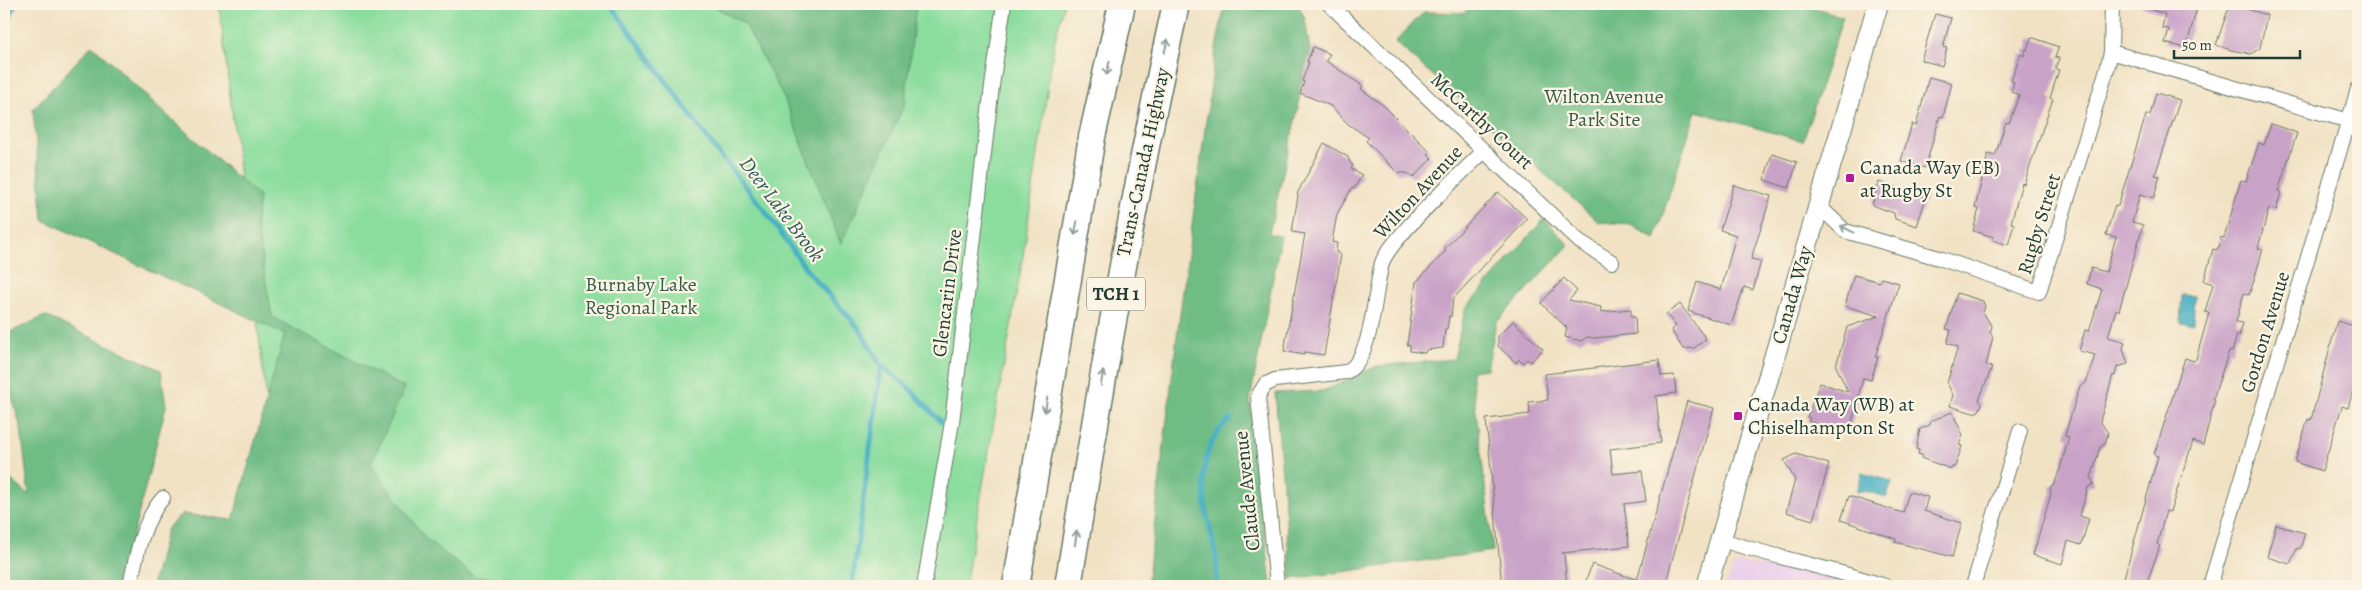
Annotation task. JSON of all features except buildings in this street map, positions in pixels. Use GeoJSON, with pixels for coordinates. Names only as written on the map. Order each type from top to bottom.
{"type":"FeatureCollection","features":[{"type":"Feature","properties":{"kind":"highway","name":"TCH 1"},"geometry":{"type":"LineString","coordinates":[[1016,586],[1090,147],[1122,4]]}},
{"type":"Feature","properties":{"kind":"highway","name":"Trans-Canada Highway"},"geometry":{"type":"LineString","coordinates":[[1068,586],[1118,284],[1145,142],[1176,4]]}},
{"type":"Feature","properties":{"kind":"main road","name":"Canada Way"},"geometry":{"type":"LineString","coordinates":[[1707,586],[1878,4]]}},
{"type":"Feature","properties":{"kind":"street","name":"Glencarin Drive"},"geometry":{"type":"LineString","coordinates":[[924,586],[952,422],[992,86],[1004,4]]}},
{"type":"Feature","properties":{"kind":"street","name":"McCarthy Court"},"geometry":{"type":"LineString","coordinates":[[1329,4],[1579,241],[1612,262]]}},
{"type":"Feature","properties":{"kind":"street","name":"Rugby Street"},"geometry":{"type":"LineString","coordinates":[[1818,206],[1845,230],[2039,292],[2107,69],[2110,52],[2112,4]]}},
{"type":"Feature","properties":{"kind":"street"},"geometry":{"type":"LineString","coordinates":[[2110,52],[2349,121]]}},
{"type":"Feature","properties":{"kind":"street","name":"Gordon Avenue"},"geometry":{"type":"LineString","coordinates":[[2210,586],[2358,89]]}},
{"type":"Feature","properties":{"kind":"street","name":"Wilton Avenue"},"geometry":{"type":"LineString","coordinates":[[1260,391],[1265,385],[1275,380],[1346,372],[1353,369],[1363,354],[1382,262],[1395,242],[1484,151]]}},
{"type":"Feature","properties":{"kind":"street","name":"Claude Avenue"},"geometry":{"type":"LineString","coordinates":[[1260,391],[1258,403],[1277,586]]}},
{"type":"Feature","properties":{"kind":"street"},"geometry":{"type":"LineString","coordinates":[[1973,586],[2020,431]]}},
{"type":"Feature","properties":{"kind":"street"},"geometry":{"type":"LineString","coordinates":[[130,586],[146,526],[153,509],[163,498]]}},
{"type":"Feature","properties":{"kind":"street"},"geometry":{"type":"LineString","coordinates":[[1722,540],[1885,586]]}},
{"type":"Feature","properties":{"kind":"shaded area"},"geometry":{"type":"Polygon","coordinates":[[[1740,563],[1795,569],[1843,583],[1842,586],[1725,586],[1734,565],[1740,563]]]}},
{"type":"Feature","properties":{"kind":"green space","name":"Burnaby Lake Regional Park"},"geometry":{"type":"Polygon","coordinates":[[[219,4],[1064,4],[1054,44],[1022,263],[965,586],[289,586],[219,4]]]}},
{"type":"Feature","properties":{"kind":"green space"},"geometry":{"type":"Polygon","coordinates":[[[710,4],[916,4],[905,103],[841,244],[784,98],[745,24],[710,4]]]}},
{"type":"Feature","properties":{"kind":"green space"},"geometry":{"type":"Polygon","coordinates":[[[1225,4],[1298,4],[1305,19],[1310,51],[1298,93],[1301,95],[1269,234],[1281,236],[1250,400],[1271,586],[1147,586],[1177,336],[1216,48],[1225,4]]]}},
{"type":"Feature","properties":{"kind":"green space","name":"Wilton Avenue Park Site"},"geometry":{"type":"Polygon","coordinates":[[[1473,4],[1804,4],[1843,17],[1803,141],[1696,111],[1655,239],[1631,224],[1599,222],[1395,42],[1424,12],[1464,13],[1473,4]]]}},
{"type":"Feature","properties":{"kind":"green space"},"geometry":{"type":"Polygon","coordinates":[[[92,45],[168,116],[259,196],[256,224],[272,317],[405,388],[371,464],[425,538],[475,577],[564,580],[571,586],[152,586],[167,528],[182,514],[233,520],[285,334],[43,220],[33,109],[92,45]]]}},
{"type":"Feature","properties":{"kind":"green space"},"geometry":{"type":"Polygon","coordinates":[[[1544,219],[1569,245],[1496,323],[1487,369],[1471,371],[1493,551],[1291,579],[1275,393],[1323,391],[1377,366],[1454,359],[1465,309],[1544,219]]]}},
{"type":"Feature","properties":{"kind":"green space"},"geometry":{"type":"Polygon","coordinates":[[[45,316],[161,370],[166,406],[120,586],[4,586],[4,474],[29,495],[21,429],[4,369],[4,335],[45,316]]]}},
{"type":"Feature","properties":{"kind":"water"},"geometry":{"type":"Polygon","coordinates":[[[4,4],[17,4],[4,38],[4,4]]]}},
{"type":"Feature","properties":{"kind":"water"},"geometry":{"type":"Polygon","coordinates":[[[2182,295],[2195,296],[2193,324],[2180,323],[2182,295]]]}},
{"type":"Feature","properties":{"kind":"water"},"geometry":{"type":"Polygon","coordinates":[[[1862,473],[1892,481],[1887,497],[1864,491],[1856,492],[1862,473]]]}},
{"type":"Feature","properties":{"kind":"waterway","name":"Deer Lake Brook"},"geometry":{"type":"LineString","coordinates":[[610,4],[716,150],[763,208],[809,273],[859,328],[881,366],[907,386],[941,422]]}},
{"type":"Feature","properties":{"kind":"waterway"},"geometry":{"type":"LineString","coordinates":[[852,586],[881,366]]}},
{"type":"Feature","properties":{"kind":"waterway"},"geometry":{"type":"LineString","coordinates":[[1215,586],[1217,565],[1205,503],[1205,468],[1210,446],[1215,436],[1231,419]]}},
{"type":"Feature","properties":{"kind":"place","name":"Canada Way (EB) at Rugby St"},"geometry":{"type":"Point","coordinates":[1850,178]}},
{"type":"Feature","properties":{"kind":"place","name":"Canada Way (WB) at Chiselhampton St"},"geometry":{"type":"Point","coordinates":[1738,416]}}]}
